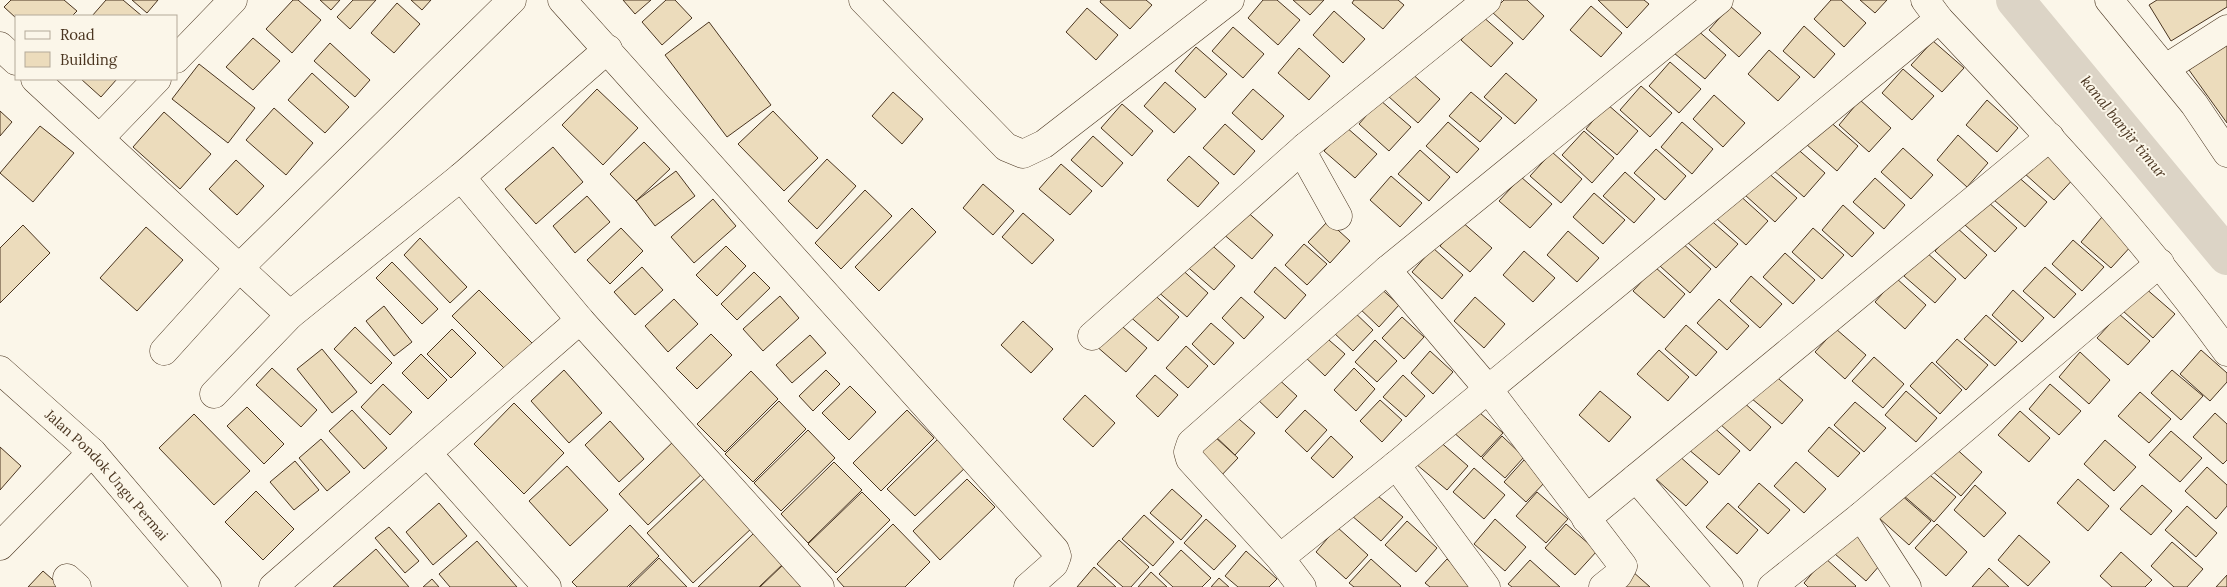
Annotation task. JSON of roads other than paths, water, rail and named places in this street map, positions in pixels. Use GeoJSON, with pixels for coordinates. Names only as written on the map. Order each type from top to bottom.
{"type":"FeatureCollection","features":[{"type":"Feature","properties":{"kind":"street"},"geometry":{"type":"LineString","coordinates":[[178,57],[233,0]]}},
{"type":"Feature","properties":{"kind":"street"},"geometry":{"type":"LineString","coordinates":[[164,351],[239,268],[512,0]]}},
{"type":"Feature","properties":{"kind":"street"},"geometry":{"type":"LineString","coordinates":[[562,0],[608,49],[1054,550],[1057,556],[1054,564],[1028,587]]}},
{"type":"Feature","properties":{"kind":"street"},"geometry":{"type":"LineString","coordinates":[[863,0],[1006,147],[1023,154],[1044,144],[1230,0]]}},
{"type":"Feature","properties":{"kind":"street"},"geometry":{"type":"LineString","coordinates":[[1092,336],[1305,146],[1487,0]]}},
{"type":"Feature","properties":{"kind":"street"},"geometry":{"type":"LineString","coordinates":[[1302,587],[1280,558],[1190,459],[1188,452],[1191,443],[1387,270],[1720,0]]}},
{"type":"Feature","properties":{"kind":"street"},"geometry":{"type":"LineString","coordinates":[[2109,0],[2194,104],[2227,154]]}},
{"type":"Feature","properties":{"kind":"street"},"geometry":{"type":"LineString","coordinates":[[1280,558],[1488,389],[1932,9],[2050,137],[2160,263],[2227,352]]}},
{"type":"Feature","properties":{"kind":"street"},"geometry":{"type":"LineString","coordinates":[[2166,68],[2227,29]]}},
{"type":"Feature","properties":{"kind":"street"},"geometry":{"type":"LineString","coordinates":[[0,46],[15,60]]}},
{"type":"Feature","properties":{"kind":"street"},"geometry":{"type":"LineString","coordinates":[[214,394],[290,315],[461,177],[608,49]]}},
{"type":"Feature","properties":{"kind":"street"},"geometry":{"type":"LineString","coordinates":[[37,80],[290,315]]}},
{"type":"Feature","properties":{"kind":"street"},"geometry":{"type":"LineString","coordinates":[[100,138],[156,80]]}},
{"type":"Feature","properties":{"kind":"street"},"geometry":{"type":"LineString","coordinates":[[1586,520],[2050,137]]}},
{"type":"Feature","properties":{"kind":"street"},"geometry":{"type":"LineString","coordinates":[[1305,146],[1303,153],[1338,216]]}},
{"type":"Feature","properties":{"kind":"street"},"geometry":{"type":"LineString","coordinates":[[461,177],[580,320],[820,587]]}},
{"type":"Feature","properties":{"kind":"street"},"geometry":{"type":"LineString","coordinates":[[1772,587],[1861,516],[2160,263]]}},
{"type":"Feature","properties":{"kind":"street"},"geometry":{"type":"LineString","coordinates":[[1387,270],[1488,389],[1586,520],[1623,566],[1618,576],[1603,587]]}},
{"type":"Feature","properties":{"kind":"street"},"geometry":{"type":"LineString","coordinates":[[273,587],[580,320]]}},
{"type":"Feature","properties":{"kind":"street","name":"Jalan Pondok Ungu Permai"},"geometry":{"type":"LineString","coordinates":[[0,370],[92,452],[207,587]]}},
{"type":"Feature","properties":{"kind":"street"},"geometry":{"type":"LineString","coordinates":[[0,546],[92,452]]}},
{"type":"Feature","properties":{"kind":"street"},"geometry":{"type":"LineString","coordinates":[[428,454],[547,587]]}},
{"type":"Feature","properties":{"kind":"street"},"geometry":{"type":"LineString","coordinates":[[1396,465],[1486,587]]}},
{"type":"Feature","properties":{"kind":"street"},"geometry":{"type":"LineString","coordinates":[[1636,478],[1729,587]]}},
{"type":"Feature","properties":{"kind":"street"},"geometry":{"type":"LineString","coordinates":[[1861,516],[1907,587]]}},
{"type":"Feature","properties":{"kind":"waterway","name":"kanal banjir timur"},"geometry":{"type":"LineString","coordinates":[[2015,0],[2227,256]]}}]}
